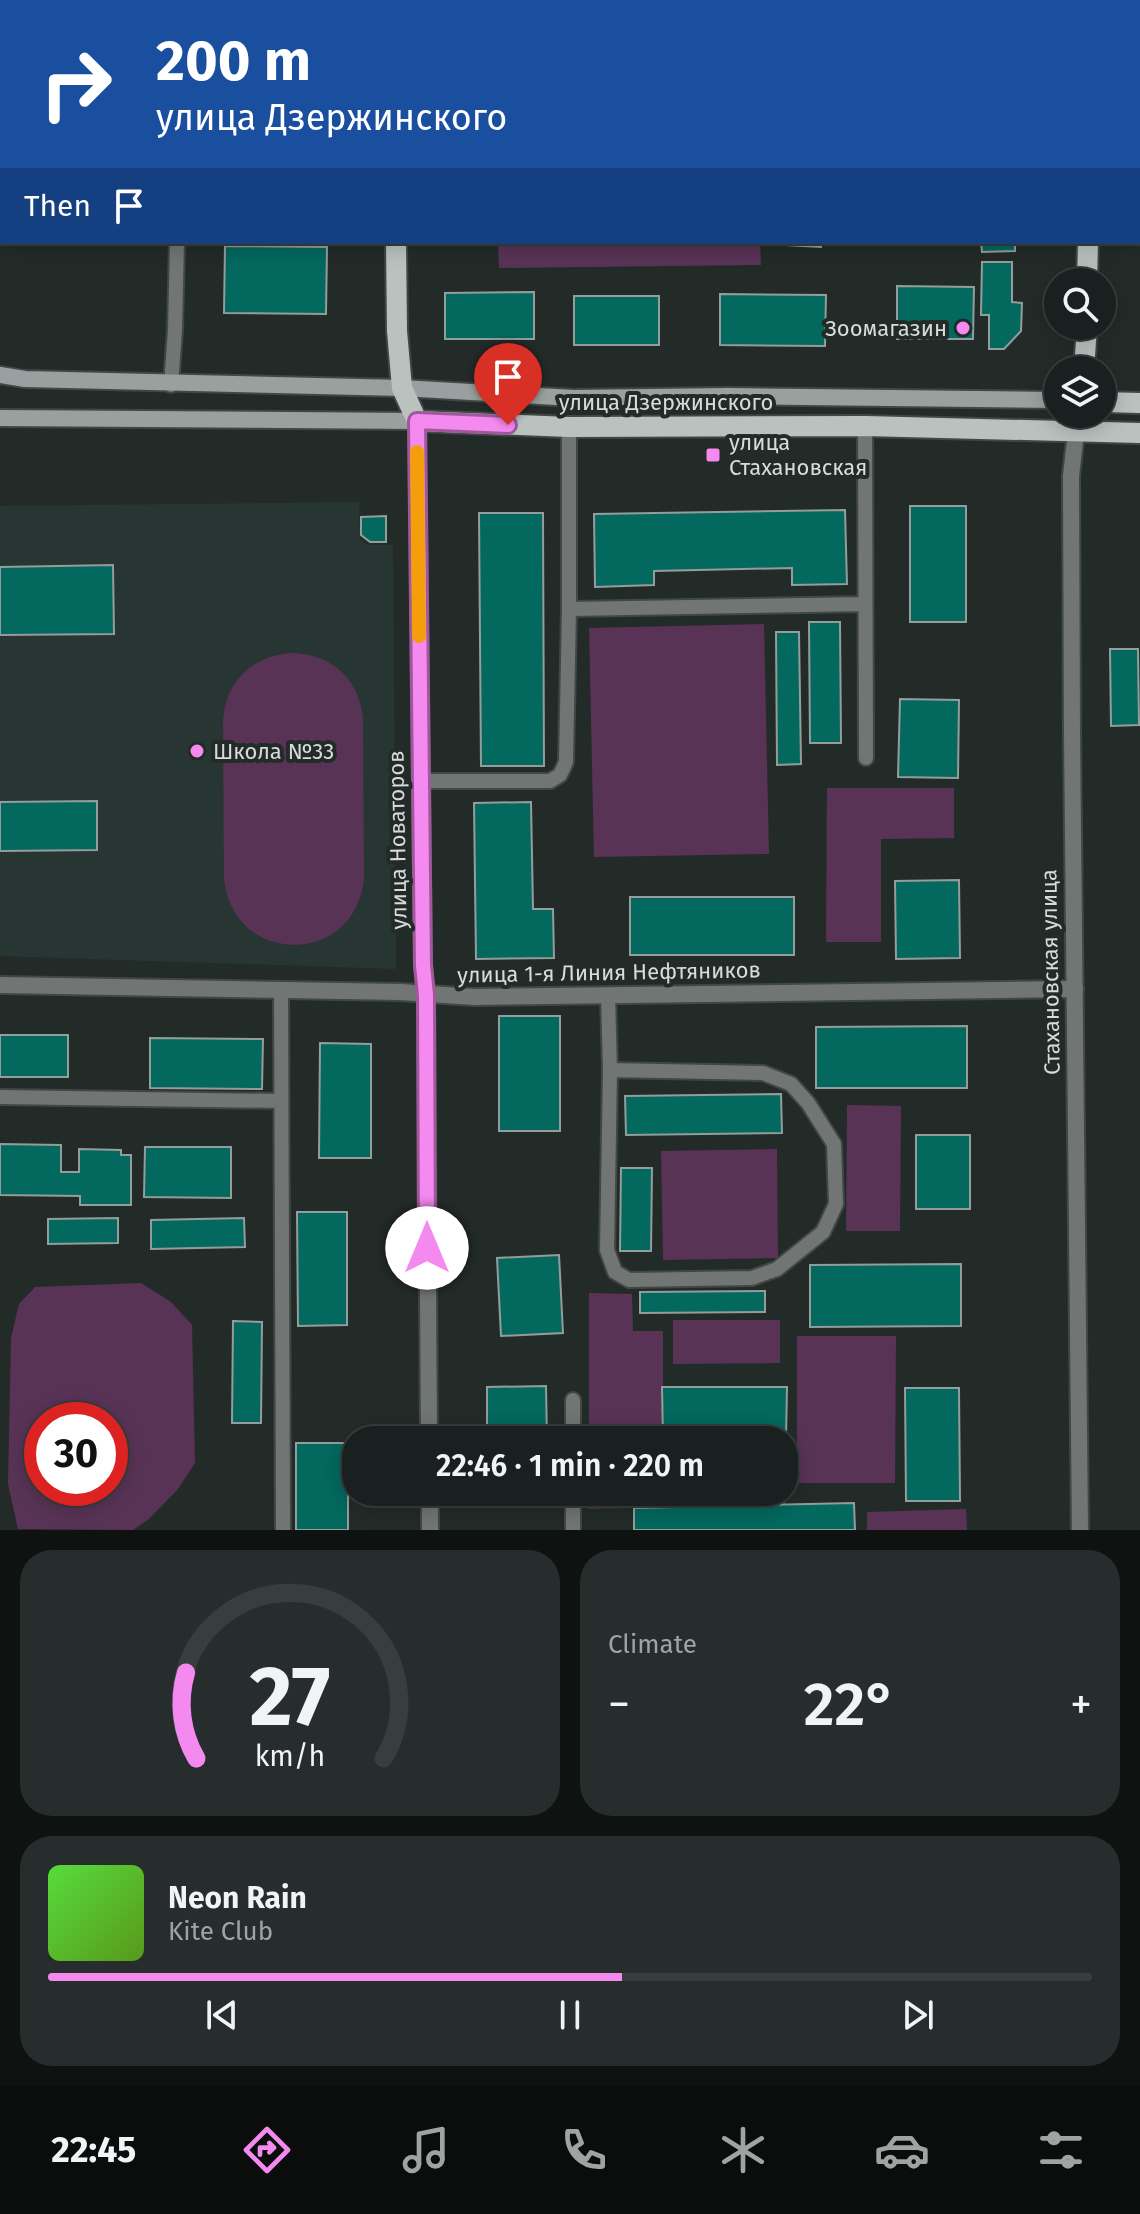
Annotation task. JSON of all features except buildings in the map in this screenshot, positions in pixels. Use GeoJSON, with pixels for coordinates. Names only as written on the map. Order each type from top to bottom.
{"type":"FeatureCollection","features":[{"type":"Feature","properties":{"kind":"main road","name":"улица Новаторов"},"geometry":{"type":"LineString","coordinates":[[396,244],[397,331],[402,388],[417,421]]}},
{"type":"Feature","properties":{"kind":"main road"},"geometry":{"type":"LineString","coordinates":[[1087,268],[1088,244]]}},
{"type":"Feature","properties":{"kind":"main road","name":"улица Дзержинского"},"geometry":{"type":"LineString","coordinates":[[0,375],[25,379],[171,385],[402,388],[574,398],[745,396],[1044,400]]}},
{"type":"Feature","properties":{"kind":"main road"},"geometry":{"type":"LineString","coordinates":[[1116,402],[1140,403]]}},
{"type":"Feature","properties":{"kind":"main road","name":"улица Дзержинского"},"geometry":{"type":"LineString","coordinates":[[0,418],[417,421],[569,427],[1044,423]]}},
{"type":"Feature","properties":{"kind":"main road","name":"улица Дзержинского"},"geometry":{"type":"LineString","coordinates":[[1111,428],[1140,433]]}},
{"type":"Feature","properties":{"kind":"street","name":"улица Новаторов"},"geometry":{"type":"LineString","coordinates":[[417,421],[429,1426]]}},
{"type":"Feature","properties":{"kind":"street","name":"Стахановская улица"},"geometry":{"type":"LineString","coordinates":[[1076,428],[1071,476],[1080,1530]]}},
{"type":"Feature","properties":{"kind":"street","name":"улица 1-я Линия Нефтяников"},"geometry":{"type":"LineString","coordinates":[[0,985],[426,995],[1075,989]]}},
{"type":"Feature","properties":{"kind":"street"},"geometry":{"type":"LineString","coordinates":[[430,1506],[430,1530]]}},
{"type":"Feature","properties":{"kind":"lane"},"geometry":{"type":"LineString","coordinates":[[171,385],[177,244]]}},
{"type":"Feature","properties":{"kind":"lane"},"geometry":{"type":"LineString","coordinates":[[865,426],[866,758]]}},
{"type":"Feature","properties":{"kind":"lane"},"geometry":{"type":"LineString","coordinates":[[420,781],[550,781],[560,775],[566,762],[569,427]]}},
{"type":"Feature","properties":{"kind":"lane"},"geometry":{"type":"LineString","coordinates":[[569,609],[865,604]]}},
{"type":"Feature","properties":{"kind":"lane"},"geometry":{"type":"LineString","coordinates":[[281,991],[283,1530]]}},
{"type":"Feature","properties":{"kind":"lane"},"geometry":{"type":"LineString","coordinates":[[608,995],[607,1250],[615,1272],[629,1280],[752,1278],[777,1269],[823,1232],[836,1204],[834,1144],[808,1103],[791,1084],[763,1073],[610,1070]]}},
{"type":"Feature","properties":{"kind":"lane"},"geometry":{"type":"LineString","coordinates":[[0,1097],[281,1101]]}},
{"type":"Feature","properties":{"kind":"lane"},"geometry":{"type":"LineString","coordinates":[[573,1400],[573,1426]]}},
{"type":"Feature","properties":{"kind":"lane"},"geometry":{"type":"LineString","coordinates":[[573,1506],[573,1530]]}},
{"type":"Feature","properties":{"kind":"shaded area"},"geometry":{"type":"Polygon","coordinates":[[[498,244],[760,244],[761,265],[499,268],[498,244]]]}},
{"type":"Feature","properties":{"kind":"shaded area","name":"Школа №33"},"geometry":{"type":"Polygon","coordinates":[[[359,502],[360,539],[367,545],[393,545],[396,969],[0,956],[0,506],[359,502]]]}},
{"type":"Feature","properties":{"kind":"shaded area"},"geometry":{"type":"Polygon","coordinates":[[[764,624],[769,854],[594,857],[589,628],[764,624]]]}},
{"type":"Feature","properties":{"kind":"shaded area"},"geometry":{"type":"Polygon","coordinates":[[[290,653],[318,658],[341,671],[356,692],[363,720],[364,877],[356,907],[340,928],[318,941],[294,945],[270,941],[248,928],[232,907],[224,877],[225,707],[235,683],[252,666],[276,655],[290,653]]]}},
{"type":"Feature","properties":{"kind":"shaded area"},"geometry":{"type":"Polygon","coordinates":[[[827,788],[954,788],[954,838],[881,839],[881,942],[826,942],[827,788]]]}},
{"type":"Feature","properties":{"kind":"shaded area"},"geometry":{"type":"Polygon","coordinates":[[[847,1105],[901,1106],[900,1231],[846,1231],[847,1105]]]}},
{"type":"Feature","properties":{"kind":"shaded area"},"geometry":{"type":"Polygon","coordinates":[[[777,1149],[778,1258],[663,1260],[661,1151],[777,1149]]]}},
{"type":"Feature","properties":{"kind":"shaded area"},"geometry":{"type":"Polygon","coordinates":[[[141,1283],[171,1302],[192,1325],[195,1463],[178,1489],[149,1519],[133,1530],[18,1529],[8,1484],[11,1338],[19,1304],[35,1287],[141,1283]]]}},
{"type":"Feature","properties":{"kind":"shaded area"},"geometry":{"type":"Polygon","coordinates":[[[589,1293],[632,1294],[633,1331],[663,1331],[663,1426],[589,1426],[589,1293]]]}},
{"type":"Feature","properties":{"kind":"shaded area"},"geometry":{"type":"Polygon","coordinates":[[[673,1320],[780,1320],[780,1363],[673,1364],[673,1320]]]}},
{"type":"Feature","properties":{"kind":"shaded area"},"geometry":{"type":"Polygon","coordinates":[[[797,1336],[896,1336],[895,1483],[798,1483],[797,1336]]]}},
{"type":"Feature","properties":{"kind":"shaded area"},"geometry":{"type":"Polygon","coordinates":[[[589,1506],[707,1506],[589,1509],[589,1506]]]}},
{"type":"Feature","properties":{"kind":"shaded area"},"geometry":{"type":"Polygon","coordinates":[[[966,1509],[967,1530],[867,1530],[867,1512],[966,1509]]]}},
{"type":"Feature","properties":{"kind":"slow traffic"},"geometry":{"type":"LineString","coordinates":[[417,452],[419,636]]}},
{"type":"Feature","properties":{"kind":"place","name":"Зоомагазин"},"geometry":{"type":"Point","coordinates":[963,328]}},
{"type":"Feature","properties":{"kind":"place","name":"улица Стахановская"},"geometry":{"type":"Point","coordinates":[713,455]}},
{"type":"Feature","properties":{"kind":"place","name":"Школа №33"},"geometry":{"type":"Point","coordinates":[197,751]}},
{"type":"Feature","properties":{"kind":"route"},"geometry":{"type":"LineString","coordinates":[[427,1248],[417,421],[508,425]]}}]}
